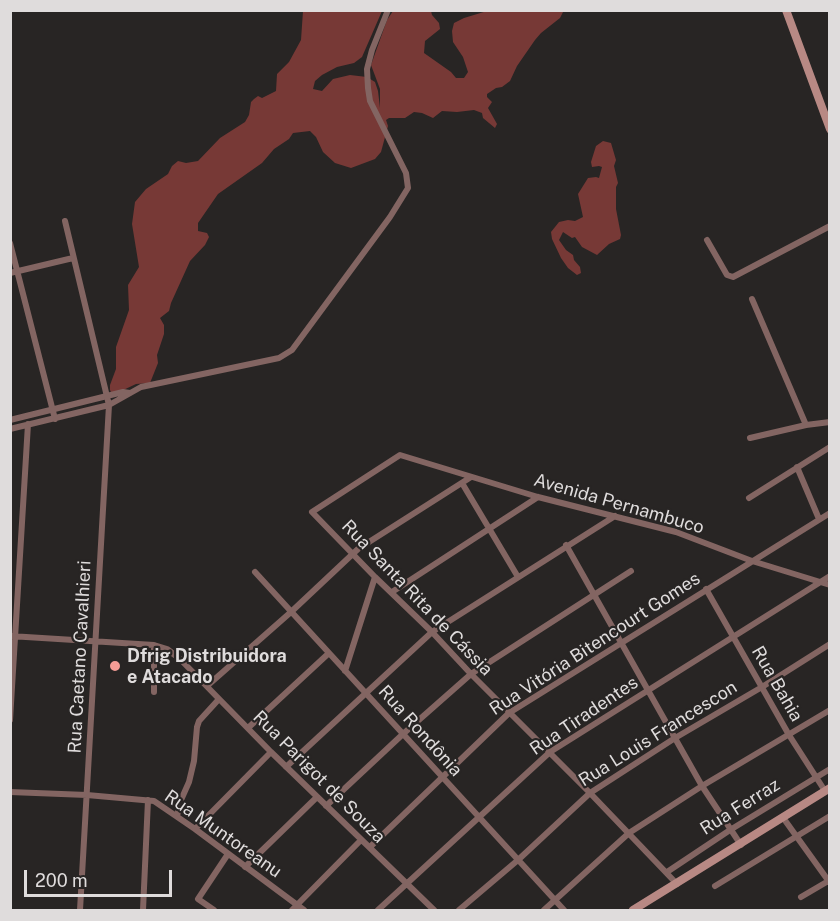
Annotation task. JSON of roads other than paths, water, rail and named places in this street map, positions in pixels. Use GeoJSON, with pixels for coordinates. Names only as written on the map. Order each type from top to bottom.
{"type":"FeatureCollection","features":[{"type":"Feature","properties":{"kind":"main road"},"geometry":{"type":"LineString","coordinates":[[786,10],[830,129]]}},
{"type":"Feature","properties":{"kind":"main road"},"geometry":{"type":"LineString","coordinates":[[633,910],[784,819],[827,790]]}},
{"type":"Feature","properties":{"kind":"street"},"geometry":{"type":"LineString","coordinates":[[10,429],[110,405],[141,387],[279,358],[287,355],[302,339],[404,195],[408,182],[406,173],[370,101],[368,88],[367,69],[388,10]]}},
{"type":"Feature","properties":{"kind":"street","name":"Rua Caetano Cavalhieri"},"geometry":{"type":"LineString","coordinates":[[65,221],[110,405],[80,910]]}},
{"type":"Feature","properties":{"kind":"street"},"geometry":{"type":"LineString","coordinates":[[707,240],[727,275],[733,277],[830,226]]}},
{"type":"Feature","properties":{"kind":"street"},"geometry":{"type":"LineString","coordinates":[[10,243],[14,273],[55,419]]}},
{"type":"Feature","properties":{"kind":"street"},"geometry":{"type":"LineString","coordinates":[[14,273],[73,258]]}},
{"type":"Feature","properties":{"kind":"street"},"geometry":{"type":"LineString","coordinates":[[752,298],[806,425]]}},
{"type":"Feature","properties":{"kind":"street"},"geometry":{"type":"LineString","coordinates":[[10,420],[123,392],[130,393]]}},
{"type":"Feature","properties":{"kind":"street"},"geometry":{"type":"LineString","coordinates":[[750,438],[830,422]]}},
{"type":"Feature","properties":{"kind":"street"},"geometry":{"type":"LineString","coordinates":[[10,720],[13,636],[28,424]]}},
{"type":"Feature","properties":{"kind":"street"},"geometry":{"type":"LineString","coordinates":[[749,498],[830,447]]}},
{"type":"Feature","properties":{"kind":"street","name":"Avenida Pernambuco"},"geometry":{"type":"LineString","coordinates":[[312,512],[400,455],[538,497],[676,532],[752,561],[830,585]]}},
{"type":"Feature","properties":{"kind":"street"},"geometry":{"type":"LineString","coordinates":[[797,467],[819,519]]}},
{"type":"Feature","properties":{"kind":"street"},"geometry":{"type":"LineString","coordinates":[[207,686],[358,549],[471,477]]}},
{"type":"Feature","properties":{"kind":"street"},"geometry":{"type":"LineString","coordinates":[[462,483],[518,577]]}},
{"type":"Feature","properties":{"kind":"street"},"geometry":{"type":"LineString","coordinates":[[392,592],[538,497]]}},
{"type":"Feature","properties":{"kind":"street","name":"Rua Santa Rita de Cássia"},"geometry":{"type":"LineString","coordinates":[[312,512],[677,884]]}},
{"type":"Feature","properties":{"kind":"street","name":"Rua Vitória Bitencourt Gomes"},"geometry":{"type":"LineString","coordinates":[[370,848],[509,713],[830,513]]}},
{"type":"Feature","properties":{"kind":"street"},"geometry":{"type":"LineString","coordinates":[[286,767],[432,632],[615,516]]}},
{"type":"Feature","properties":{"kind":"street"},"geometry":{"type":"LineString","coordinates":[[567,545],[702,786],[741,844]]}},
{"type":"Feature","properties":{"kind":"street"},"geometry":{"type":"LineString","coordinates":[[326,806],[471,674],[630,571]]}},
{"type":"Feature","properties":{"kind":"street","name":"Rua Rondônia"},"geometry":{"type":"LineString","coordinates":[[255,572],[564,910]]}},
{"type":"Feature","properties":{"kind":"street","name":"Rua Tiradentes"},"geometry":{"type":"LineString","coordinates":[[378,910],[550,752],[830,576]]}},
{"type":"Feature","properties":{"kind":"street"},"geometry":{"type":"LineString","coordinates":[[345,671],[375,577]]}},
{"type":"Feature","properties":{"kind":"street","name":"Rua Bahia"},"geometry":{"type":"LineString","coordinates":[[706,589],[789,735],[815,777],[827,790]]}},
{"type":"Feature","properties":{"kind":"street","name":"Rua Parigot de Souza"},"geometry":{"type":"LineString","coordinates":[[13,636],[154,645],[167,649],[180,659],[286,767],[434,910]]}},
{"type":"Feature","properties":{"kind":"street"},"geometry":{"type":"LineString","coordinates":[[154,645],[154,692]]}},
{"type":"Feature","properties":{"kind":"street","name":"Rua Louis Francescon"},"geometry":{"type":"LineString","coordinates":[[459,910],[518,860],[590,793],[675,738],[830,645]]}},
{"type":"Feature","properties":{"kind":"street"},"geometry":{"type":"LineString","coordinates":[[248,728],[329,653]]}},
{"type":"Feature","properties":{"kind":"street"},"geometry":{"type":"LineString","coordinates":[[177,816],[191,772],[199,721],[219,699]]}},
{"type":"Feature","properties":{"kind":"street"},"geometry":{"type":"LineString","coordinates":[[544,910],[629,834],[702,786],[830,710]]}},
{"type":"Feature","properties":{"kind":"street"},"geometry":{"type":"LineString","coordinates":[[195,829],[271,752]]}},
{"type":"Feature","properties":{"kind":"street","name":"Rua Ferraz"},"geometry":{"type":"LineString","coordinates":[[667,872],[730,830],[830,769]]}},
{"type":"Feature","properties":{"kind":"street","name":"Rua Muntoreanu"},"geometry":{"type":"LineString","coordinates":[[10,792],[87,795],[154,801],[228,854],[294,908],[304,910]]}},
{"type":"Feature","properties":{"kind":"street"},"geometry":{"type":"LineString","coordinates":[[245,867],[317,797]]}},
{"type":"Feature","properties":{"kind":"street"},"geometry":{"type":"LineString","coordinates":[[143,910],[148,800]]}},
{"type":"Feature","properties":{"kind":"street"},"geometry":{"type":"LineString","coordinates":[[715,886],[830,816]]}},
{"type":"Feature","properties":{"kind":"street"},"geometry":{"type":"LineString","coordinates":[[784,819],[829,881],[801,897]]}},
{"type":"Feature","properties":{"kind":"street"},"geometry":{"type":"LineString","coordinates":[[294,908],[361,840]]}},
{"type":"Feature","properties":{"kind":"street"},"geometry":{"type":"LineString","coordinates":[[214,910],[198,899],[228,854]]}},
{"type":"Feature","properties":{"kind":"place","name":"Dfrig Distribuidora e Atacado"},"geometry":{"type":"Point","coordinates":[115,666]}}]}
